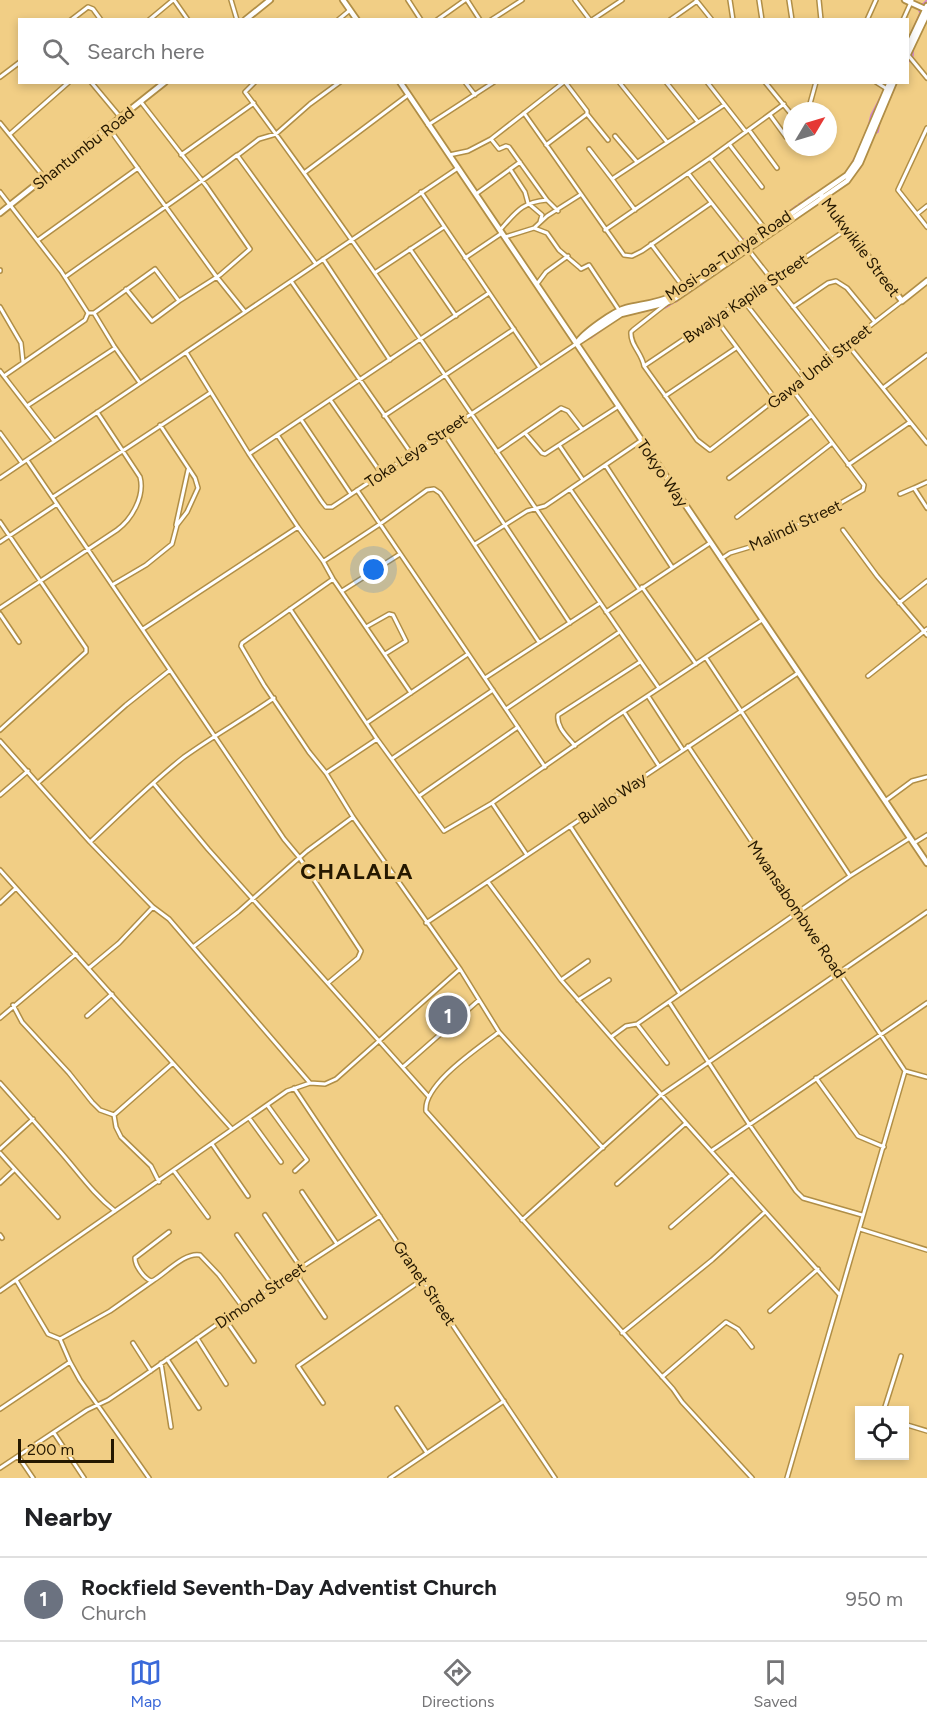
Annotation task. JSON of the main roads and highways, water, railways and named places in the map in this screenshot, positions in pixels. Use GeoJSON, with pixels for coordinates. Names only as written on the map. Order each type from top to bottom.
{"type":"FeatureCollection","features":[{"type":"Feature","properties":{"kind":"main road"},"geometry":{"type":"LineString","coordinates":[[248,18],[270,0]]}},
{"type":"Feature","properties":{"kind":"main road"},"geometry":{"type":"LineString","coordinates":[[344,0],[356,18]]}},
{"type":"Feature","properties":{"kind":"main road"},"geometry":{"type":"LineString","coordinates":[[905,0],[912,1],[927,10]]}},
{"type":"Feature","properties":{"kind":"main road"},"geometry":{"type":"LineString","coordinates":[[909,44],[927,10]]}},
{"type":"Feature","properties":{"kind":"main road"},"geometry":{"type":"LineString","coordinates":[[909,52],[927,10]]}},
{"type":"Feature","properties":{"kind":"main road","name":"Shantumbu Road"},"geometry":{"type":"LineString","coordinates":[[0,213],[163,84]]}},
{"type":"Feature","properties":{"kind":"main road","name":"Tokyo Way"},"geometry":{"type":"LineString","coordinates":[[401,84],[927,863]]}},
{"type":"Feature","properties":{"kind":"main road","name":"Mosi-oa-Tunya Road"},"geometry":{"type":"LineString","coordinates":[[577,343],[619,310],[666,301],[843,178],[853,166],[891,84]]}},
{"type":"Feature","properties":{"kind":"main road","name":"Mosi-oa-Tunya Road"},"geometry":{"type":"LineString","coordinates":[[586,336],[621,314],[666,301],[686,292],[767,230],[821,195]]}},
{"type":"Feature","properties":{"kind":"main road","name":"Mukwikile Street"},"geometry":{"type":"LineString","coordinates":[[821,195],[902,301]]}},
{"type":"Feature","properties":{"kind":"main road","name":"Gawa Undi Street"},"geometry":{"type":"LineString","coordinates":[[902,301],[927,281]]}},
{"type":"Feature","properties":{"kind":"main road"},"geometry":{"type":"LineString","coordinates":[[570,334],[579,337],[586,336],[582,347],[584,353]]}},
{"type":"Feature","properties":{"kind":"waterway"},"geometry":{"type":"LineString","coordinates":[[919,4],[927,0]]}},
{"type":"Feature","properties":{"kind":"waterway"},"geometry":{"type":"LineString","coordinates":[[909,38],[920,13],[918,8]]}},
{"type":"Feature","properties":{"kind":"waterway"},"geometry":{"type":"LineString","coordinates":[[924,25],[927,20]]}},
{"type":"Feature","properties":{"kind":"waterway"},"geometry":{"type":"LineString","coordinates":[[913,49],[913,56]]}},
{"type":"Feature","properties":{"kind":"waterway"},"geometry":{"type":"LineString","coordinates":[[890,99],[896,84]]}},
{"type":"Feature","properties":{"kind":"waterway"},"geometry":{"type":"LineString","coordinates":[[868,128],[871,115],[884,90]]}},
{"type":"Feature","properties":{"kind":"waterway"},"geometry":{"type":"LineString","coordinates":[[886,108],[888,102]]}},
{"type":"Feature","properties":{"kind":"waterway"},"geometry":{"type":"LineString","coordinates":[[883,115],[885,110]]}},
{"type":"Feature","properties":{"kind":"waterway"},"geometry":{"type":"LineString","coordinates":[[874,135],[878,132],[880,121]]}},
{"type":"Feature","properties":{"kind":"waterway"},"geometry":{"type":"LineString","coordinates":[[859,148],[866,131]]}},
{"type":"Feature","properties":{"kind":"waterway"},"geometry":{"type":"LineString","coordinates":[[865,157],[868,150]]}},
{"type":"Feature","properties":{"kind":"waterway"},"geometry":{"type":"LineString","coordinates":[[842,176],[848,170],[858,151]]}},
{"type":"Feature","properties":{"kind":"waterway"},"geometry":{"type":"LineString","coordinates":[[830,199],[830,196],[847,184],[861,167]]}},
{"type":"Feature","properties":{"kind":"waterway"},"geometry":{"type":"LineString","coordinates":[[818,192],[826,186]]}},
{"type":"Feature","properties":{"kind":"waterway"},"geometry":{"type":"LineString","coordinates":[[805,200],[809,197]]}},
{"type":"Feature","properties":{"kind":"waterway"},"geometry":{"type":"LineString","coordinates":[[799,204],[803,202]]}},
{"type":"Feature","properties":{"kind":"waterway"},"geometry":{"type":"LineString","coordinates":[[791,210],[796,206]]}},
{"type":"Feature","properties":{"kind":"waterway"},"geometry":{"type":"LineString","coordinates":[[781,216],[789,211]]}},
{"type":"Feature","properties":{"kind":"waterway"},"geometry":{"type":"LineString","coordinates":[[766,226],[773,222]]}},
{"type":"Feature","properties":{"kind":"waterway"},"geometry":{"type":"LineString","coordinates":[[753,236],[763,229]]}},
{"type":"Feature","properties":{"kind":"waterway"},"geometry":{"type":"LineString","coordinates":[[742,239],[750,238]]}},
{"type":"Feature","properties":{"kind":"waterway"},"geometry":{"type":"LineString","coordinates":[[730,253],[737,247],[737,243]]}},
{"type":"Feature","properties":{"kind":"waterway"},"geometry":{"type":"LineString","coordinates":[[722,258],[726,255]]}},
{"type":"Feature","properties":{"kind":"waterway"},"geometry":{"type":"LineString","coordinates":[[710,267],[720,260]]}},
{"type":"Feature","properties":{"kind":"waterway"},"geometry":{"type":"LineString","coordinates":[[716,274],[721,270]]}},
{"type":"Feature","properties":{"kind":"waterway"},"geometry":{"type":"LineString","coordinates":[[701,285],[711,277]]}},
{"type":"Feature","properties":{"kind":"waterway"},"geometry":{"type":"LineString","coordinates":[[692,290],[698,286]]}},
{"type":"Feature","properties":{"kind":"waterway"},"geometry":{"type":"LineString","coordinates":[[685,295],[690,292]]}},
{"type":"Feature","properties":{"kind":"waterway"},"geometry":{"type":"LineString","coordinates":[[676,302],[682,297]]}},
{"type":"Feature","properties":{"kind":"waterway"},"geometry":{"type":"LineString","coordinates":[[647,301],[659,298]]}},
{"type":"Feature","properties":{"kind":"waterway"},"geometry":{"type":"LineString","coordinates":[[630,304],[642,302]]}},
{"type":"Feature","properties":{"kind":"waterway"},"geometry":{"type":"LineString","coordinates":[[620,307],[626,305]]}},
{"type":"Feature","properties":{"kind":"waterway"},"geometry":{"type":"LineString","coordinates":[[665,308],[670,305]]}},
{"type":"Feature","properties":{"kind":"waterway"},"geometry":{"type":"LineString","coordinates":[[591,338],[620,317],[659,308]]}},
{"type":"Feature","properties":{"kind":"waterway"},"geometry":{"type":"LineString","coordinates":[[607,315],[616,309]]}},
{"type":"Feature","properties":{"kind":"place","name":"Rockfield Seventh-Day Adventist Church"},"geometry":{"type":"Point","coordinates":[448,1015]}},
{"type":"Feature","properties":{"kind":"district","name":"CHALALA"},"geometry":{"type":"Point","coordinates":[357,871]}}]}
